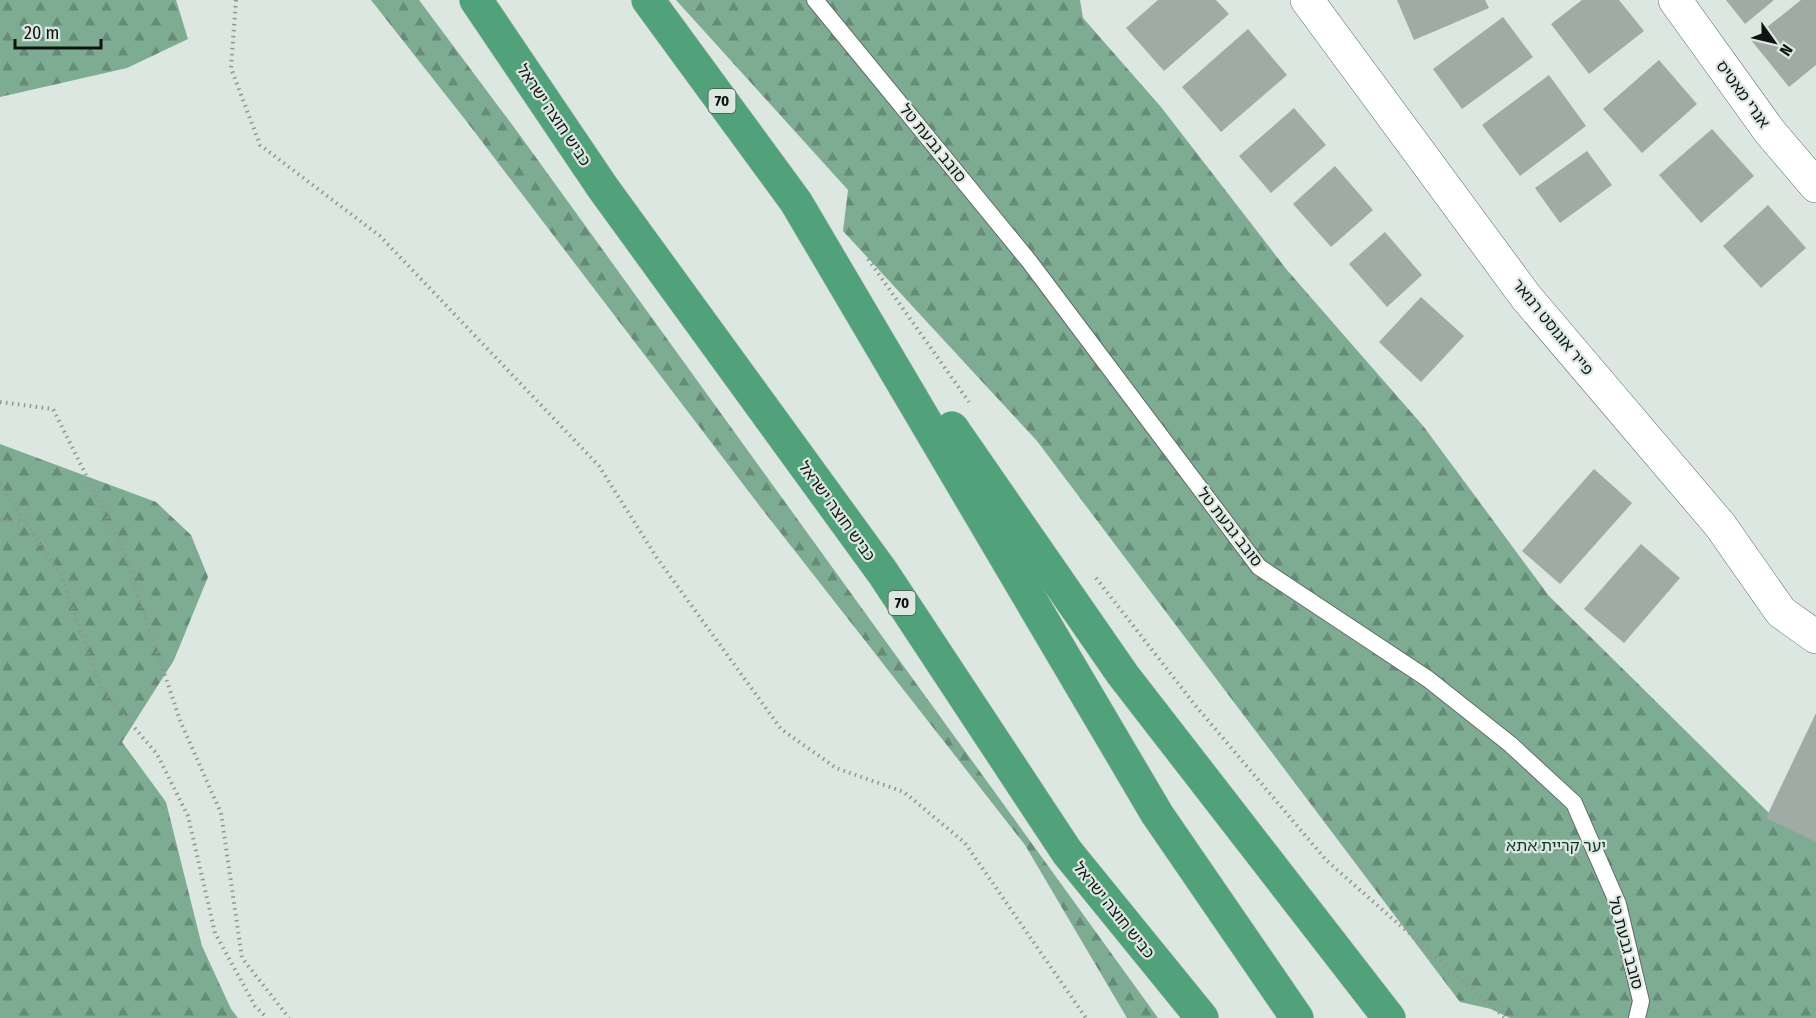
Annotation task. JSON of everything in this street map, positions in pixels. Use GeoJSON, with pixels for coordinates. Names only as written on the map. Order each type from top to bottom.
{"type":"FeatureCollection","features":[{"type":"Feature","properties":{"kind":"highway","name":"כביש חוצה ישראל"},"geometry":{"type":"LineString","coordinates":[[476,0],[603,188],[883,573],[1067,852],[1202,1018]]}},
{"type":"Feature","properties":{"kind":"highway","name":"70"},"geometry":{"type":"LineString","coordinates":[[648,0],[796,202],[1156,814],[1297,1018]]}},
{"type":"Feature","properties":{"kind":"highway"},"geometry":{"type":"LineString","coordinates":[[796,202],[1123,675],[1389,1018]]}},
{"type":"Feature","properties":{"kind":"highway"},"geometry":{"type":"LineString","coordinates":[[1067,852],[1180,1018]]}},
{"type":"Feature","properties":{"kind":"street","name":"פייר אוגוסט רנואר"},"geometry":{"type":"LineString","coordinates":[[1307,0],[1526,297],[1720,525],[1781,612],[1816,637]]}},
{"type":"Feature","properties":{"kind":"street","name":"אנרי מאטיס"},"geometry":{"type":"LineString","coordinates":[[1675,0],[1770,132],[1816,186]]}},
{"type":"Feature","properties":{"kind":"lane","name":"סובב גבעת טל"},"geometry":{"type":"LineString","coordinates":[[815,0],[1029,261],[1259,567],[1428,679],[1510,744],[1574,803],[1618,904],[1641,1001],[1637,1018]]}},
{"type":"Feature","properties":{"kind":"path"},"geometry":{"type":"LineString","coordinates":[[237,0],[231,69],[260,145],[380,236],[599,466],[657,558],[780,729],[836,768],[904,792],[965,843],[1086,1018]]}},
{"type":"Feature","properties":{"kind":"path"},"geometry":{"type":"LineString","coordinates":[[863,252],[971,405]]}},
{"type":"Feature","properties":{"kind":"path"},"geometry":{"type":"LineString","coordinates":[[0,402],[53,409],[121,545],[181,723],[221,813],[242,958],[289,1018]]}},
{"type":"Feature","properties":{"kind":"path"},"geometry":{"type":"LineString","coordinates":[[0,484],[61,575],[100,689],[157,754],[188,816],[215,933],[255,1006],[267,1018]]}},
{"type":"Feature","properties":{"kind":"path"},"geometry":{"type":"LineString","coordinates":[[0,520],[25,522]]}},
{"type":"Feature","properties":{"kind":"path"},"geometry":{"type":"LineString","coordinates":[[1094,575],[1195,705],[1326,860],[1505,1018]]}},
{"type":"Feature","properties":{"kind":"green space"},"geometry":{"type":"Polygon","coordinates":[[[0,0],[176,0],[188,39],[127,68],[0,97],[0,0]]]}},
{"type":"Feature","properties":{"kind":"green space"},"geometry":{"type":"Polygon","coordinates":[[[371,0],[419,0],[519,134],[1158,1018],[1127,1018],[1025,845],[762,509],[467,122],[371,0]]]}},
{"type":"Feature","properties":{"kind":"green space","name":"יער קריית אתא"},"geometry":{"type":"Polygon","coordinates":[[[676,0],[1080,0],[1083,18],[1161,107],[1287,270],[1424,427],[1549,596],[1772,816],[1816,834],[1816,1018],[1510,1018],[1491,1009],[1460,1002],[1037,441],[843,231],[848,190],[676,0]]]}},
{"type":"Feature","properties":{"kind":"green space"},"geometry":{"type":"Polygon","coordinates":[[[0,444],[156,502],[191,535],[208,577],[174,660],[122,742],[166,802],[202,946],[231,1009],[238,1018],[0,1018],[0,444]]]}},
{"type":"Feature","properties":{"kind":"building"},"geometry":{"type":"Polygon","coordinates":[[[1158,0],[1216,0],[1229,14],[1164,71],[1126,28],[1158,0]]]}},
{"type":"Feature","properties":{"kind":"building"},"geometry":{"type":"Polygon","coordinates":[[[1397,0],[1485,0],[1489,8],[1414,40],[1397,0]]]}},
{"type":"Feature","properties":{"kind":"building"},"geometry":{"type":"Polygon","coordinates":[[[1582,0],[1619,0],[1644,31],[1589,74],[1551,24],[1582,0]]]}},
{"type":"Feature","properties":{"kind":"building"},"geometry":{"type":"Polygon","coordinates":[[[1726,0],[1774,0],[1745,24],[1726,0]]]}},
{"type":"Feature","properties":{"kind":"building"},"geometry":{"type":"Polygon","coordinates":[[[1801,0],[1816,0],[1816,65],[1789,87],[1751,40],[1801,0]]]}},
{"type":"Feature","properties":{"kind":"building"},"geometry":{"type":"Polygon","coordinates":[[[1503,17],[1533,57],[1462,109],[1433,69],[1503,17]]]}},
{"type":"Feature","properties":{"kind":"building"},"geometry":{"type":"Polygon","coordinates":[[[1248,29],[1287,75],[1221,132],[1182,87],[1248,29]]]}},
{"type":"Feature","properties":{"kind":"building"},"geometry":{"type":"Polygon","coordinates":[[[1659,60],[1697,104],[1642,153],[1603,109],[1659,60]]]}},
{"type":"Feature","properties":{"kind":"building"},"geometry":{"type":"Polygon","coordinates":[[[1549,75],[1586,126],[1520,176],[1482,125],[1549,75]]]}},
{"type":"Feature","properties":{"kind":"building"},"geometry":{"type":"Polygon","coordinates":[[[1294,108],[1326,145],[1271,193],[1239,156],[1294,108]]]}},
{"type":"Feature","properties":{"kind":"building"},"geometry":{"type":"Polygon","coordinates":[[[1712,129],[1754,176],[1701,223],[1659,175],[1712,129]]]}},
{"type":"Feature","properties":{"kind":"building"},"geometry":{"type":"Polygon","coordinates":[[[1587,151],[1612,185],[1560,223],[1535,188],[1587,151]]]}},
{"type":"Feature","properties":{"kind":"building"},"geometry":{"type":"Polygon","coordinates":[[[1335,166],[1373,210],[1331,247],[1293,204],[1335,166]]]}},
{"type":"Feature","properties":{"kind":"building"},"geometry":{"type":"Polygon","coordinates":[[[1768,205],[1806,248],[1761,288],[1723,246],[1768,205]]]}},
{"type":"Feature","properties":{"kind":"building"},"geometry":{"type":"Polygon","coordinates":[[[1385,232],[1422,275],[1387,307],[1349,264],[1385,232]]]}},
{"type":"Feature","properties":{"kind":"building"},"geometry":{"type":"Polygon","coordinates":[[[1421,297],[1464,336],[1421,382],[1379,342],[1421,297]]]}},
{"type":"Feature","properties":{"kind":"building"},"geometry":{"type":"Polygon","coordinates":[[[1594,469],[1632,503],[1560,584],[1522,551],[1594,469]]]}},
{"type":"Feature","properties":{"kind":"building"},"geometry":{"type":"Polygon","coordinates":[[[1641,544],[1680,578],[1624,643],[1584,609],[1641,544]]]}},
{"type":"Feature","properties":{"kind":"building"},"geometry":{"type":"Polygon","coordinates":[[[1816,713],[1816,842],[1766,818],[1816,713]]]}}]}
